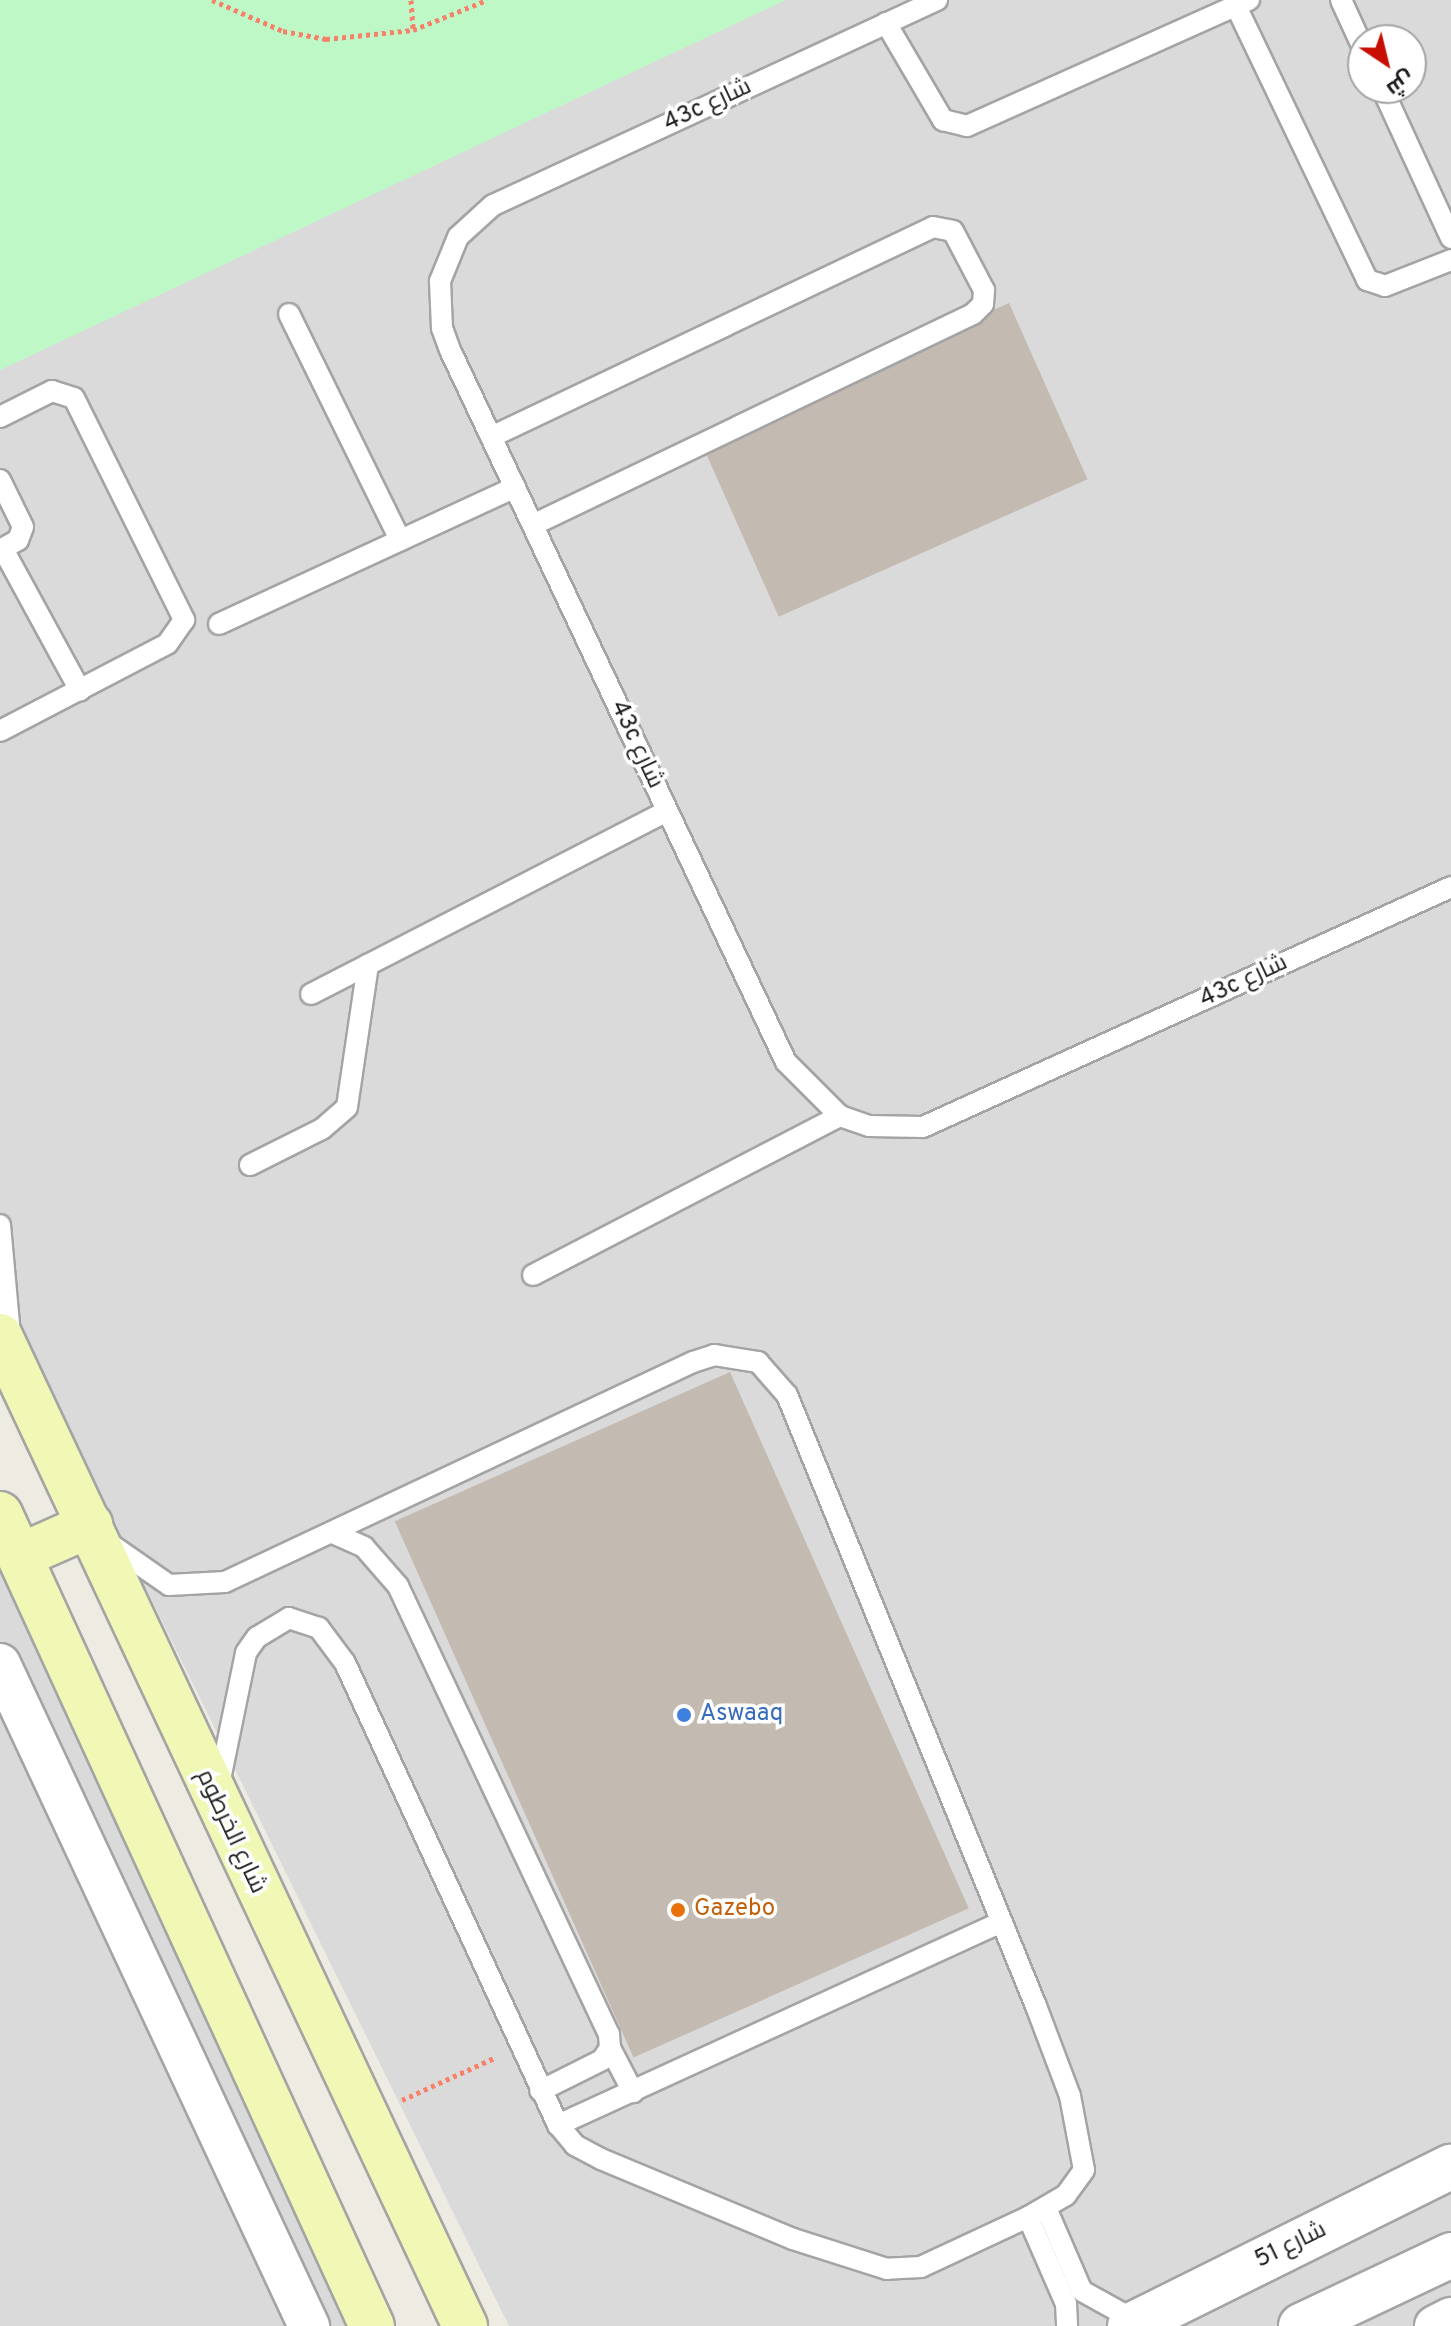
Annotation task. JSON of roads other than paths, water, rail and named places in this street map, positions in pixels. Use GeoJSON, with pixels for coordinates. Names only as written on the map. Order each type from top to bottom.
{"type":"FeatureCollection","features":[{"type":"Feature","properties":{"kind":"main road","name":"شارع الخرطوم"},"geometry":{"type":"LineString","coordinates":[[6,1348],[90,1525],[215,1804],[465,2326]]}},
{"type":"Feature","properties":{"kind":"main road"},"geometry":{"type":"LineString","coordinates":[[0,1514],[372,2326]]}},
{"type":"Feature","properties":{"kind":"main road"},"geometry":{"type":"LineString","coordinates":[[20,1556],[90,1525]]}},
{"type":"Feature","properties":{"kind":"street"},"geometry":{"type":"LineString","coordinates":[[0,1664],[309,2326]]}},
{"type":"Feature","properties":{"kind":"street","name":"شارع 51"},"geometry":{"type":"LineString","coordinates":[[1134,2324],[1451,2167]]}},
{"type":"Feature","properties":{"kind":"street"},"geometry":{"type":"LineString","coordinates":[[1301,2326],[1451,2255]]}},
{"type":"Feature","properties":{"kind":"street"},"geometry":{"type":"LineString","coordinates":[[445,2283],[477,2326]]}},
{"type":"Feature","properties":{"kind":"street"},"geometry":{"type":"LineString","coordinates":[[1435,2326],[1451,2318]]}},
{"type":"Feature","properties":{"kind":"lane","name":"43c شارع"},"geometry":{"type":"LineString","coordinates":[[937,0],[474,219],[447,258],[439,304],[450,350],[786,1062],[840,1116],[896,1129],[948,1118],[1451,887]]}},
{"type":"Feature","properties":{"kind":"lane"},"geometry":{"type":"LineString","coordinates":[[1341,0],[1352,24]]}},
{"type":"Feature","properties":{"kind":"lane"},"geometry":{"type":"LineString","coordinates":[[886,23],[943,120],[967,126],[1243,3],[1367,280],[1385,286],[1451,260]]}},
{"type":"Feature","properties":{"kind":"lane"},"geometry":{"type":"LineString","coordinates":[[1389,104],[1451,238]]}},
{"type":"Feature","properties":{"kind":"lane"},"geometry":{"type":"LineString","coordinates":[[491,437],[933,227],[953,231],[984,290],[983,304],[973,314],[533,525]]}},
{"type":"Feature","properties":{"kind":"lane"},"geometry":{"type":"LineString","coordinates":[[289,314],[400,540]]}},
{"type":"Feature","properties":{"kind":"lane"},"geometry":{"type":"LineString","coordinates":[[0,417],[52,391],[74,398],[182,604],[184,620],[176,639],[0,731]]}},
{"type":"Feature","properties":{"kind":"lane"},"geometry":{"type":"LineString","coordinates":[[0,480],[23,527],[1,549],[80,690]]}},
{"type":"Feature","properties":{"kind":"lane"},"geometry":{"type":"LineString","coordinates":[[219,624],[515,487]]}},
{"type":"Feature","properties":{"kind":"lane"},"geometry":{"type":"LineString","coordinates":[[311,994],[667,811]]}},
{"type":"Feature","properties":{"kind":"lane"},"geometry":{"type":"LineString","coordinates":[[250,1165],[322,1129],[347,1107],[368,965]]}},
{"type":"Feature","properties":{"kind":"lane"},"geometry":{"type":"LineString","coordinates":[[533,1275],[840,1116]]}},
{"type":"Feature","properties":{"kind":"lane"},"geometry":{"type":"LineString","coordinates":[[0,1225],[6,1348]]}},
{"type":"Feature","properties":{"kind":"lane"},"geometry":{"type":"LineString","coordinates":[[90,1525],[130,1562],[169,1585],[197,1586],[225,1582],[693,1362],[714,1355],[758,1362],[787,1395],[1070,2096],[1085,2155],[1077,2185],[1046,2208],[921,2267],[887,2269],[793,2239],[601,2159],[575,2145],[558,2125],[540,2091],[345,1663],[319,1628],[289,1618],[257,1637],[246,1653],[215,1804]]}},
{"type":"Feature","properties":{"kind":"lane"},"geometry":{"type":"LineString","coordinates":[[333,1533],[371,1552],[398,1586],[633,2092]]}},
{"type":"Feature","properties":{"kind":"lane"},"geometry":{"type":"LineString","coordinates":[[558,2125],[1001,1922]]}},
{"type":"Feature","properties":{"kind":"lane"},"geometry":{"type":"LineString","coordinates":[[540,2091],[602,2060],[610,2048]]}},
{"type":"Feature","properties":{"kind":"lane"},"geometry":{"type":"LineString","coordinates":[[1046,2208],[1082,2291],[1134,2324]]}},
{"type":"Feature","properties":{"kind":"lane"},"geometry":{"type":"LineString","coordinates":[[1028,2217],[1066,2304],[1067,2326]]}},
{"type":"Feature","properties":{"kind":"place","name":"Aswaaq"},"geometry":{"type":"Point","coordinates":[684,1715]}},
{"type":"Feature","properties":{"kind":"place","name":"Gazebo"},"geometry":{"type":"Point","coordinates":[678,1910]}}]}
